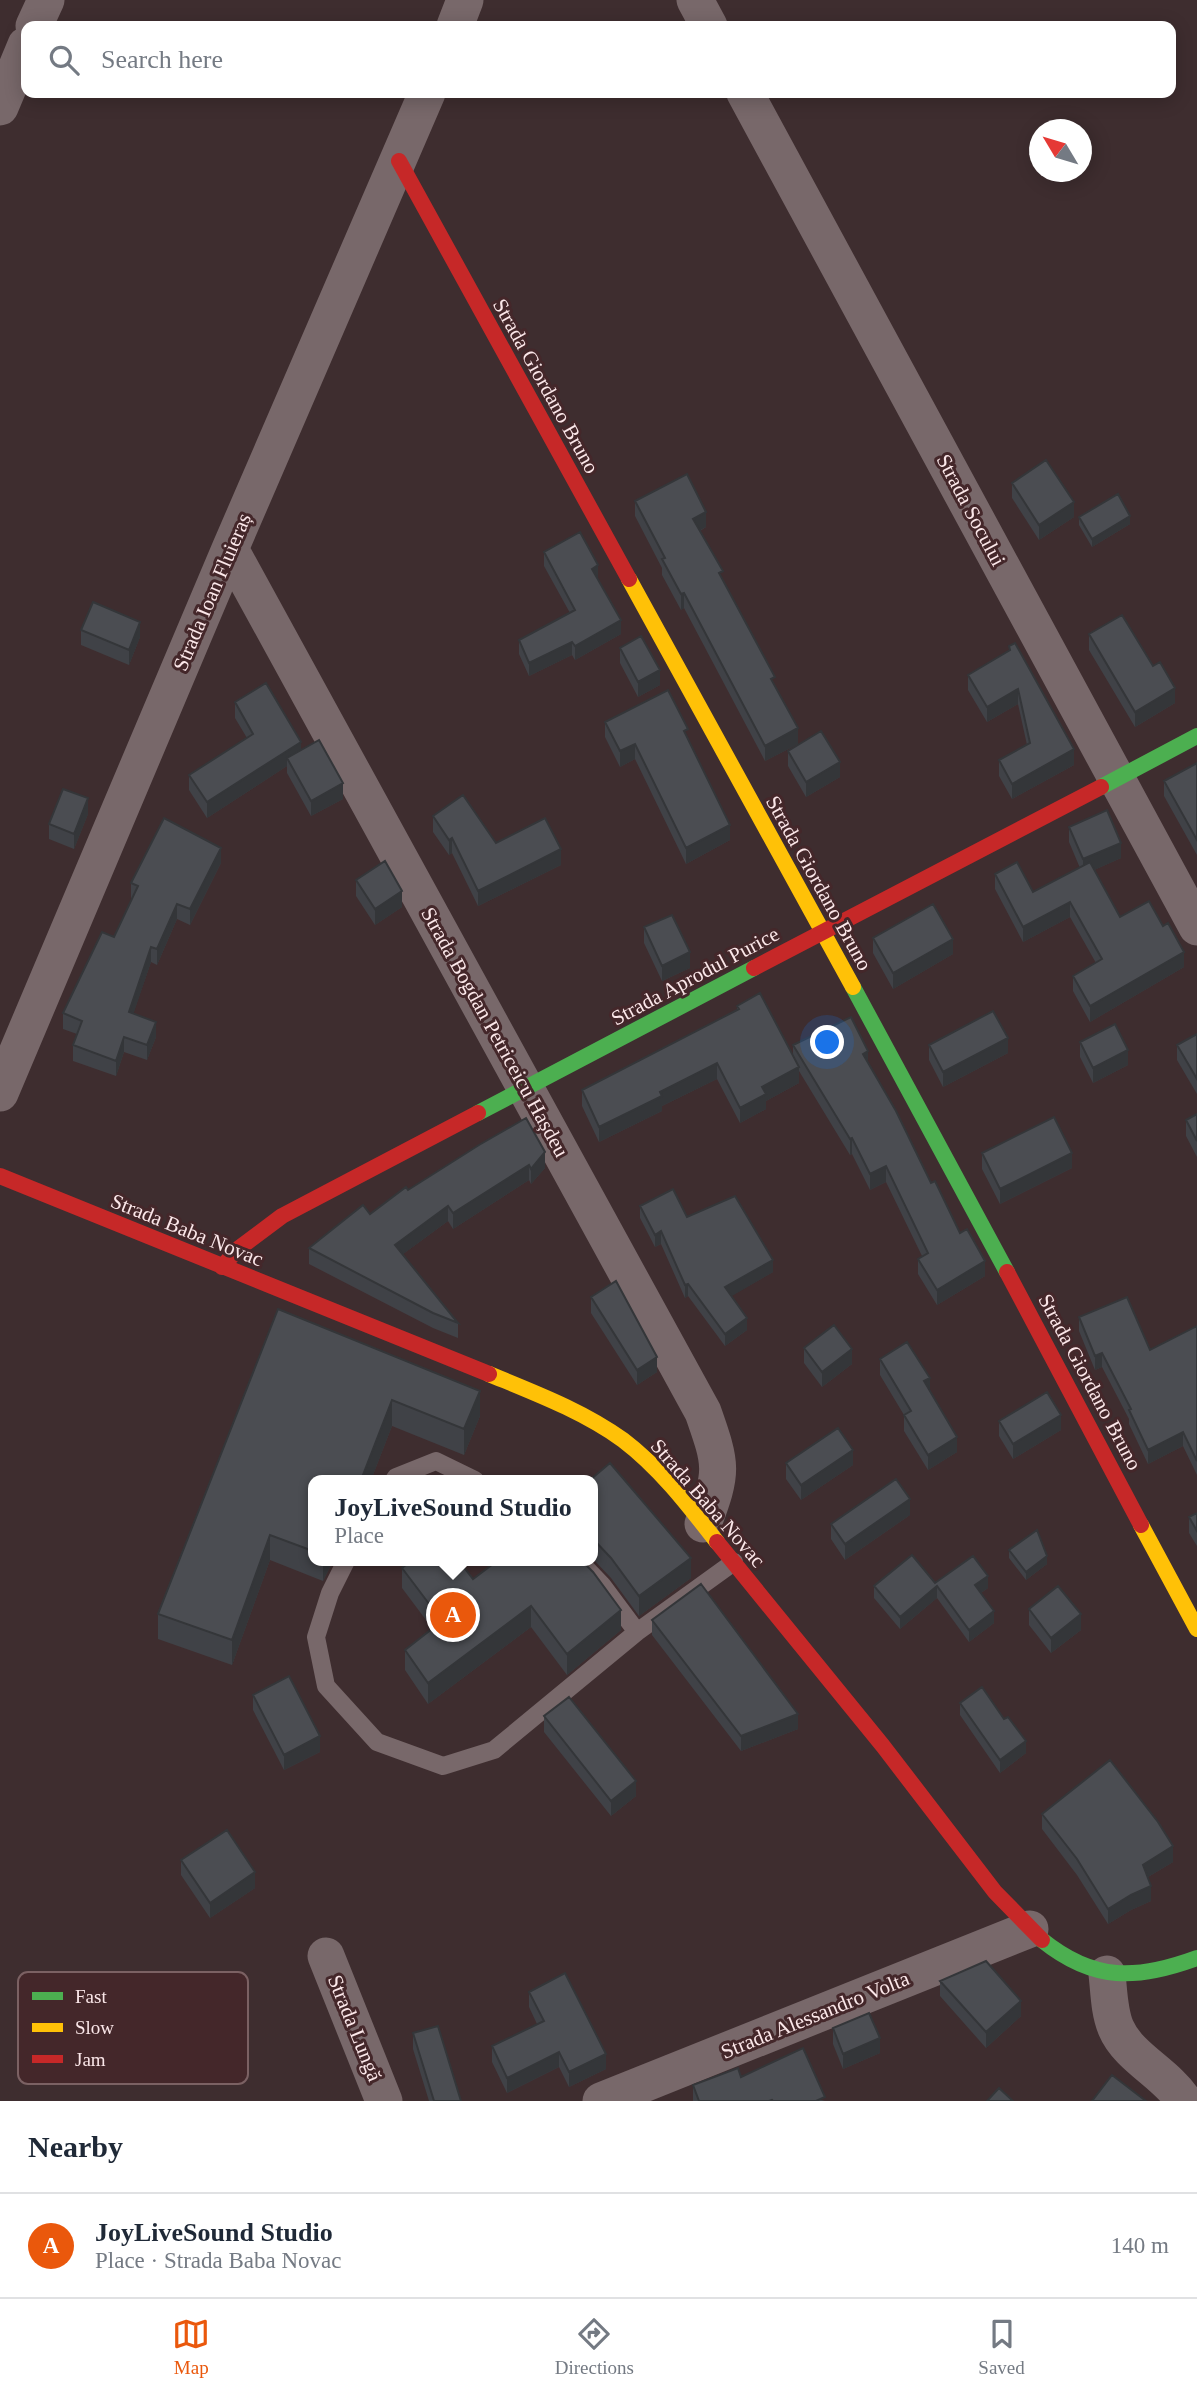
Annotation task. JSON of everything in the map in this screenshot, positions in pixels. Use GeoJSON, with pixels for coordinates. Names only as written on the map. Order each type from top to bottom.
{"type":"FeatureCollection","features":[{"type":"Feature","properties":{"kind":"street"},"geometry":{"type":"LineString","coordinates":[[36,21],[46,0]]}},
{"type":"Feature","properties":{"kind":"street"},"geometry":{"type":"LineString","coordinates":[[457,21],[466,0]]}},
{"type":"Feature","properties":{"kind":"street"},"geometry":{"type":"LineString","coordinates":[[695,0],[706,21]]}},
{"type":"Feature","properties":{"kind":"street"},"geometry":{"type":"LineString","coordinates":[[0,107],[21,57]]}},
{"type":"Feature","properties":{"kind":"street","name":"Strada Ioan Fluieraș"},"geometry":{"type":"LineString","coordinates":[[0,1093],[230,549],[425,98]]}},
{"type":"Feature","properties":{"kind":"street","name":"Strada Socului"},"geometry":{"type":"LineString","coordinates":[[748,98],[1197,926]]}},
{"type":"Feature","properties":{"kind":"street","name":"Strada Giordano Bruno"},"geometry":{"type":"LineString","coordinates":[[399,161],[954,1172],[1197,1629]]}},
{"type":"Feature","properties":{"kind":"street","name":"Strada Bogdan Petriceicu Hașdeu"},"geometry":{"type":"LineString","coordinates":[[230,549],[703,1412],[717,1451],[719,1473],[703,1524]]}},
{"type":"Feature","properties":{"kind":"street","name":"Strada Aprodul Purice"},"geometry":{"type":"LineString","coordinates":[[222,1267],[238,1248],[282,1216],[1197,736]]}},
{"type":"Feature","properties":{"kind":"street","name":"Strada Baba Novac"},"geometry":{"type":"LineString","coordinates":[[0,1175],[547,1398],[588,1419],[625,1443],[654,1469],[703,1524],[856,1711],[983,1875],[1030,1929],[1060,1953],[1091,1970],[1107,1974]]}},
{"type":"Feature","properties":{"kind":"street","name":"Strada Alessandro Volta"},"geometry":{"type":"LineString","coordinates":[[601,2101],[1030,1929]]}},
{"type":"Feature","properties":{"kind":"street","name":"Strada Lungă"},"geometry":{"type":"LineString","coordinates":[[326,1956],[384,2101]]}},
{"type":"Feature","properties":{"kind":"street"},"geometry":{"type":"LineString","coordinates":[[1184,2101],[1168,2082],[1124,2041],[1116,2029],[1111,2012],[1107,1974],[1168,1969],[1197,1958]]}},
{"type":"Feature","properties":{"kind":"lane"},"geometry":{"type":"LineString","coordinates":[[401,1475],[436,1461],[465,1475]]}},
{"type":"Feature","properties":{"kind":"lane"},"geometry":{"type":"LineString","coordinates":[[344,1566],[330,1593],[316,1637],[326,1686],[377,1742],[443,1766],[494,1750],[638,1632],[734,1562]]}},
{"type":"Feature","properties":{"kind":"lane"},"geometry":{"type":"LineString","coordinates":[[584,1566],[638,1632]]}},
{"type":"Feature","properties":{"kind":"building"},"geometry":{"type":"Polygon","coordinates":[[[1046,460],[1074,502],[1039,525],[1012,483],[1046,460]]]}},
{"type":"Feature","properties":{"kind":"building"},"geometry":{"type":"Polygon","coordinates":[[[687,474],[706,512],[693,519],[723,571],[719,573],[775,677],[771,679],[798,728],[765,746],[684,593],[681,594],[662,559],[665,558],[635,501],[687,474]]]}},
{"type":"Feature","properties":{"kind":"building"},"geometry":{"type":"Polygon","coordinates":[[[1118,494],[1130,516],[1092,539],[1079,517],[1118,494]]]}},
{"type":"Feature","properties":{"kind":"building"},"geometry":{"type":"Polygon","coordinates":[[[580,532],[598,565],[592,569],[621,620],[575,646],[572,642],[529,663],[519,640],[575,610],[544,552],[580,532]]]}},
{"type":"Feature","properties":{"kind":"building"},"geometry":{"type":"Polygon","coordinates":[[[93,602],[140,622],[129,650],[81,630],[93,602]]]}},
{"type":"Feature","properties":{"kind":"building"},"geometry":{"type":"Polygon","coordinates":[[[1122,615],[1153,666],[1160,662],[1175,688],[1135,712],[1089,634],[1122,615]]]}},
{"type":"Feature","properties":{"kind":"building"},"geometry":{"type":"Polygon","coordinates":[[[641,636],[660,670],[638,682],[620,648],[641,636]]]}},
{"type":"Feature","properties":{"kind":"building"},"geometry":{"type":"Polygon","coordinates":[[[1015,643],[1074,749],[1012,784],[999,760],[1030,743],[1018,689],[987,707],[968,675],[1010,650],[1009,646],[1015,643]]]}},
{"type":"Feature","properties":{"kind":"building"},"geometry":{"type":"Polygon","coordinates":[[[266,683],[301,742],[207,802],[189,775],[253,734],[235,702],[266,683]]]}},
{"type":"Feature","properties":{"kind":"building"},"geometry":{"type":"Polygon","coordinates":[[[668,690],[688,729],[684,731],[730,825],[686,848],[635,744],[620,751],[605,722],[668,690]]]}},
{"type":"Feature","properties":{"kind":"building"},"geometry":{"type":"Polygon","coordinates":[[[821,731],[840,762],[806,782],[788,751],[821,731]]]}},
{"type":"Feature","properties":{"kind":"building"},"geometry":{"type":"Polygon","coordinates":[[[319,740],[343,783],[311,801],[287,758],[319,740]]]}},
{"type":"Feature","properties":{"kind":"building"},"geometry":{"type":"Polygon","coordinates":[[[1197,763],[1197,840],[1164,781],[1197,763]]]}},
{"type":"Feature","properties":{"kind":"building"},"geometry":{"type":"Polygon","coordinates":[[[63,789],[88,798],[74,834],[49,824],[63,789]]]}},
{"type":"Feature","properties":{"kind":"building"},"geometry":{"type":"Polygon","coordinates":[[[463,795],[496,843],[545,818],[561,849],[478,891],[452,838],[449,840],[433,816],[463,795]]]}},
{"type":"Feature","properties":{"kind":"building"},"geometry":{"type":"Polygon","coordinates":[[[1107,810],[1121,843],[1083,859],[1069,827],[1107,810]]]}},
{"type":"Feature","properties":{"kind":"building"},"geometry":{"type":"Polygon","coordinates":[[[164,818],[221,848],[190,909],[177,904],[157,949],[151,947],[129,1012],[156,1022],[147,1045],[124,1037],[116,1061],[73,1045],[82,1021],[63,1013],[102,932],[114,937],[138,886],[131,883],[164,818]]]}},
{"type":"Feature","properties":{"kind":"building"},"geometry":{"type":"Polygon","coordinates":[[[385,861],[402,891],[375,909],[356,880],[385,861]]]}},
{"type":"Feature","properties":{"kind":"building"},"geometry":{"type":"Polygon","coordinates":[[[1017,862],[1033,892],[1090,862],[1120,917],[1149,901],[1163,926],[1168,923],[1184,952],[1090,1006],[1073,976],[1102,959],[1070,902],[1023,927],[995,874],[1017,862]]]}},
{"type":"Feature","properties":{"kind":"building"},"geometry":{"type":"Polygon","coordinates":[[[933,904],[953,939],[893,973],[873,938],[933,904]]]}},
{"type":"Feature","properties":{"kind":"building"},"geometry":{"type":"Polygon","coordinates":[[[672,915],[690,952],[662,966],[644,927],[672,915]]]}},
{"type":"Feature","properties":{"kind":"building"},"geometry":{"type":"Polygon","coordinates":[[[760,993],[799,1067],[762,1087],[766,1094],[740,1108],[717,1063],[660,1092],[662,1096],[599,1127],[582,1090],[739,1009],[737,1006],[760,993]]]}},
{"type":"Feature","properties":{"kind":"building"},"geometry":{"type":"Polygon","coordinates":[[[993,1011],[1008,1038],[943,1072],[929,1045],[993,1011]]]}},
{"type":"Feature","properties":{"kind":"building"},"geometry":{"type":"Polygon","coordinates":[[[851,1017],[868,1051],[863,1054],[896,1111],[931,1183],[935,1181],[960,1233],[967,1229],[985,1261],[937,1290],[918,1259],[928,1253],[886,1166],[870,1174],[852,1138],[850,1139],[793,1045],[851,1017]]]}},
{"type":"Feature","properties":{"kind":"building"},"geometry":{"type":"Polygon","coordinates":[[[1115,1024],[1128,1050],[1093,1068],[1080,1042],[1115,1024]]]}},
{"type":"Feature","properties":{"kind":"building"},"geometry":{"type":"Polygon","coordinates":[[[1197,1034],[1197,1079],[1177,1045],[1197,1034]]]}},
{"type":"Feature","properties":{"kind":"building"},"geometry":{"type":"Polygon","coordinates":[[[1197,1114],[1197,1141],[1186,1120],[1197,1114]]]}},
{"type":"Feature","properties":{"kind":"building"},"geometry":{"type":"Polygon","coordinates":[[[1054,1117],[1072,1153],[1000,1189],[982,1153],[1054,1117]]]}},
{"type":"Feature","properties":{"kind":"building"},"geometry":{"type":"Polygon","coordinates":[[[526,1118],[545,1152],[531,1169],[529,1165],[453,1213],[448,1206],[395,1245],[458,1323],[433,1313],[309,1248],[363,1205],[370,1214],[406,1187],[408,1190],[526,1118]]]}},
{"type":"Feature","properties":{"kind":"building"},"geometry":{"type":"Polygon","coordinates":[[[673,1189],[687,1217],[735,1196],[773,1260],[725,1287],[747,1318],[725,1334],[688,1284],[685,1285],[661,1231],[655,1235],[640,1206],[673,1189]]]}},
{"type":"Feature","properties":{"kind":"building"},"geometry":{"type":"Polygon","coordinates":[[[616,1281],[657,1357],[637,1370],[591,1297],[616,1281]]]}},
{"type":"Feature","properties":{"kind":"building"},"geometry":{"type":"Polygon","coordinates":[[[1127,1297],[1150,1350],[1197,1326],[1197,1461],[1183,1432],[1148,1450],[1129,1410],[1131,1409],[1102,1353],[1095,1356],[1079,1317],[1127,1297]]]}},
{"type":"Feature","properties":{"kind":"building"},"geometry":{"type":"Polygon","coordinates":[[[278,1309],[480,1391],[464,1429],[392,1400],[363,1475],[308,1475],[308,1549],[270,1535],[232,1640],[158,1614],[278,1309]]]}},
{"type":"Feature","properties":{"kind":"building"},"geometry":{"type":"Polygon","coordinates":[[[834,1325],[852,1349],[822,1372],[804,1348],[834,1325]]]}},
{"type":"Feature","properties":{"kind":"building"},"geometry":{"type":"Polygon","coordinates":[[[907,1342],[930,1378],[924,1381],[957,1437],[928,1455],[904,1415],[911,1411],[880,1359],[907,1342]]]}},
{"type":"Feature","properties":{"kind":"building"},"geometry":{"type":"Polygon","coordinates":[[[1047,1392],[1061,1415],[1013,1444],[999,1421],[1047,1392]]]}},
{"type":"Feature","properties":{"kind":"building"},"geometry":{"type":"Polygon","coordinates":[[[838,1428],[853,1450],[801,1485],[786,1463],[838,1428]]]}},
{"type":"Feature","properties":{"kind":"building"},"geometry":{"type":"Polygon","coordinates":[[[610,1463],[691,1558],[639,1596],[598,1544],[598,1475],[596,1475],[610,1463]]]}},
{"type":"Feature","properties":{"kind":"building"},"geometry":{"type":"Polygon","coordinates":[[[896,1479],[910,1499],[845,1544],[831,1524],[896,1479]]]}},
{"type":"Feature","properties":{"kind":"building"},"geometry":{"type":"Polygon","coordinates":[[[1197,1513],[1197,1531],[1189,1517],[1197,1513]]]}},
{"type":"Feature","properties":{"kind":"building"},"geometry":{"type":"Polygon","coordinates":[[[1037,1530],[1047,1556],[1026,1572],[1009,1550],[1037,1530]]]}},
{"type":"Feature","properties":{"kind":"building"},"geometry":{"type":"Polygon","coordinates":[[[912,1555],[935,1583],[973,1556],[988,1576],[975,1585],[994,1611],[969,1630],[937,1586],[900,1617],[874,1586],[912,1555]]]}},
{"type":"Feature","properties":{"kind":"building"},"geometry":{"type":"Polygon","coordinates":[[[463,1566],[473,1579],[490,1566],[587,1566],[621,1610],[567,1654],[531,1606],[428,1683],[405,1650],[442,1621],[402,1568],[463,1566]]]}},
{"type":"Feature","properties":{"kind":"building"},"geometry":{"type":"Polygon","coordinates":[[[701,1584],[798,1714],[741,1736],[652,1620],[701,1584]]]}},
{"type":"Feature","properties":{"kind":"building"},"geometry":{"type":"Polygon","coordinates":[[[1058,1586],[1081,1614],[1051,1638],[1029,1609],[1058,1586]]]}},
{"type":"Feature","properties":{"kind":"building"},"geometry":{"type":"Polygon","coordinates":[[[289,1676],[320,1736],[284,1755],[253,1695],[289,1676]]]}},
{"type":"Feature","properties":{"kind":"building"},"geometry":{"type":"Polygon","coordinates":[[[982,1687],[1004,1719],[1008,1717],[1026,1741],[1000,1760],[960,1703],[982,1687]]]}},
{"type":"Feature","properties":{"kind":"building"},"geometry":{"type":"Polygon","coordinates":[[[569,1697],[636,1781],[611,1801],[544,1716],[569,1697]]]}},
{"type":"Feature","properties":{"kind":"building"},"geometry":{"type":"Polygon","coordinates":[[[1110,1760],[1173,1846],[1143,1865],[1151,1886],[1108,1909],[1077,1859],[1042,1814],[1110,1760]]]}},
{"type":"Feature","properties":{"kind":"building"},"geometry":{"type":"Polygon","coordinates":[[[227,1830],[255,1872],[210,1903],[181,1860],[227,1830]]]}},
{"type":"Feature","properties":{"kind":"building"},"geometry":{"type":"Polygon","coordinates":[[[986,1961],[1021,2001],[986,2032],[940,1981],[986,1961]]]}},
{"type":"Feature","properties":{"kind":"building"},"geometry":{"type":"Polygon","coordinates":[[[565,1973],[606,2054],[569,2072],[559,2052],[507,2078],[492,2046],[544,2021],[529,1992],[565,1973]]]}},
{"type":"Feature","properties":{"kind":"building"},"geometry":{"type":"Polygon","coordinates":[[[869,2013],[880,2038],[843,2054],[833,2028],[869,2013]]]}},
{"type":"Feature","properties":{"kind":"building"},"geometry":{"type":"Polygon","coordinates":[[[438,2026],[461,2101],[434,2101],[413,2033],[438,2026]]]}},
{"type":"Feature","properties":{"kind":"building"},"geometry":{"type":"Polygon","coordinates":[[[803,2048],[825,2097],[816,2101],[699,2101],[693,2085],[738,2068],[741,2077],[803,2048]]]}},
{"type":"Feature","properties":{"kind":"building"},"geometry":{"type":"Polygon","coordinates":[[[1112,2075],[1146,2101],[1092,2101],[1112,2075]]]}},
{"type":"Feature","properties":{"kind":"building"},"geometry":{"type":"Polygon","coordinates":[[[999,2088],[1013,2101],[987,2101],[999,2088]]]}},
{"type":"Feature","properties":{"kind":"traffic: fast"},"geometry":{"type":"LineString","coordinates":[[1101,787],[1197,736]]}},
{"type":"Feature","properties":{"kind":"traffic: fast"},"geometry":{"type":"LineString","coordinates":[[478,1113],[754,968]]}},
{"type":"Feature","properties":{"kind":"traffic: fast"},"geometry":{"type":"LineString","coordinates":[[853,987],[1007,1272]]}},
{"type":"Feature","properties":{"kind":"traffic: fast"},"geometry":{"type":"LineString","coordinates":[[1042,1940],[1080,1964],[1116,1973],[1155,1970],[1197,1958]]}},
{"type":"Feature","properties":{"kind":"traffic: slow"},"geometry":{"type":"LineString","coordinates":[[629,579],[853,987]]}},
{"type":"Feature","properties":{"kind":"traffic: slow"},"geometry":{"type":"LineString","coordinates":[[489,1374],[575,1411],[623,1440],[662,1475],[717,1542]]}},
{"type":"Feature","properties":{"kind":"traffic: slow"},"geometry":{"type":"LineString","coordinates":[[1141,1525],[1197,1629]]}},
{"type":"Feature","properties":{"kind":"traffic: jam"},"geometry":{"type":"LineString","coordinates":[[399,161],[629,579]]}},
{"type":"Feature","properties":{"kind":"traffic: jam"},"geometry":{"type":"LineString","coordinates":[[754,968],[1101,787]]}},
{"type":"Feature","properties":{"kind":"traffic: jam"},"geometry":{"type":"LineString","coordinates":[[222,1267],[238,1249],[282,1216],[478,1113]]}},
{"type":"Feature","properties":{"kind":"traffic: jam"},"geometry":{"type":"LineString","coordinates":[[0,1176],[489,1374]]}},
{"type":"Feature","properties":{"kind":"traffic: jam"},"geometry":{"type":"LineString","coordinates":[[1007,1272],[1141,1525]]}},
{"type":"Feature","properties":{"kind":"traffic: jam"},"geometry":{"type":"LineString","coordinates":[[717,1542],[883,1746],[995,1892],[1042,1940]]}},
{"type":"Feature","properties":{"kind":"place","name":"JoyLiveSound Studio"},"geometry":{"type":"Point","coordinates":[453,1615]}}]}
